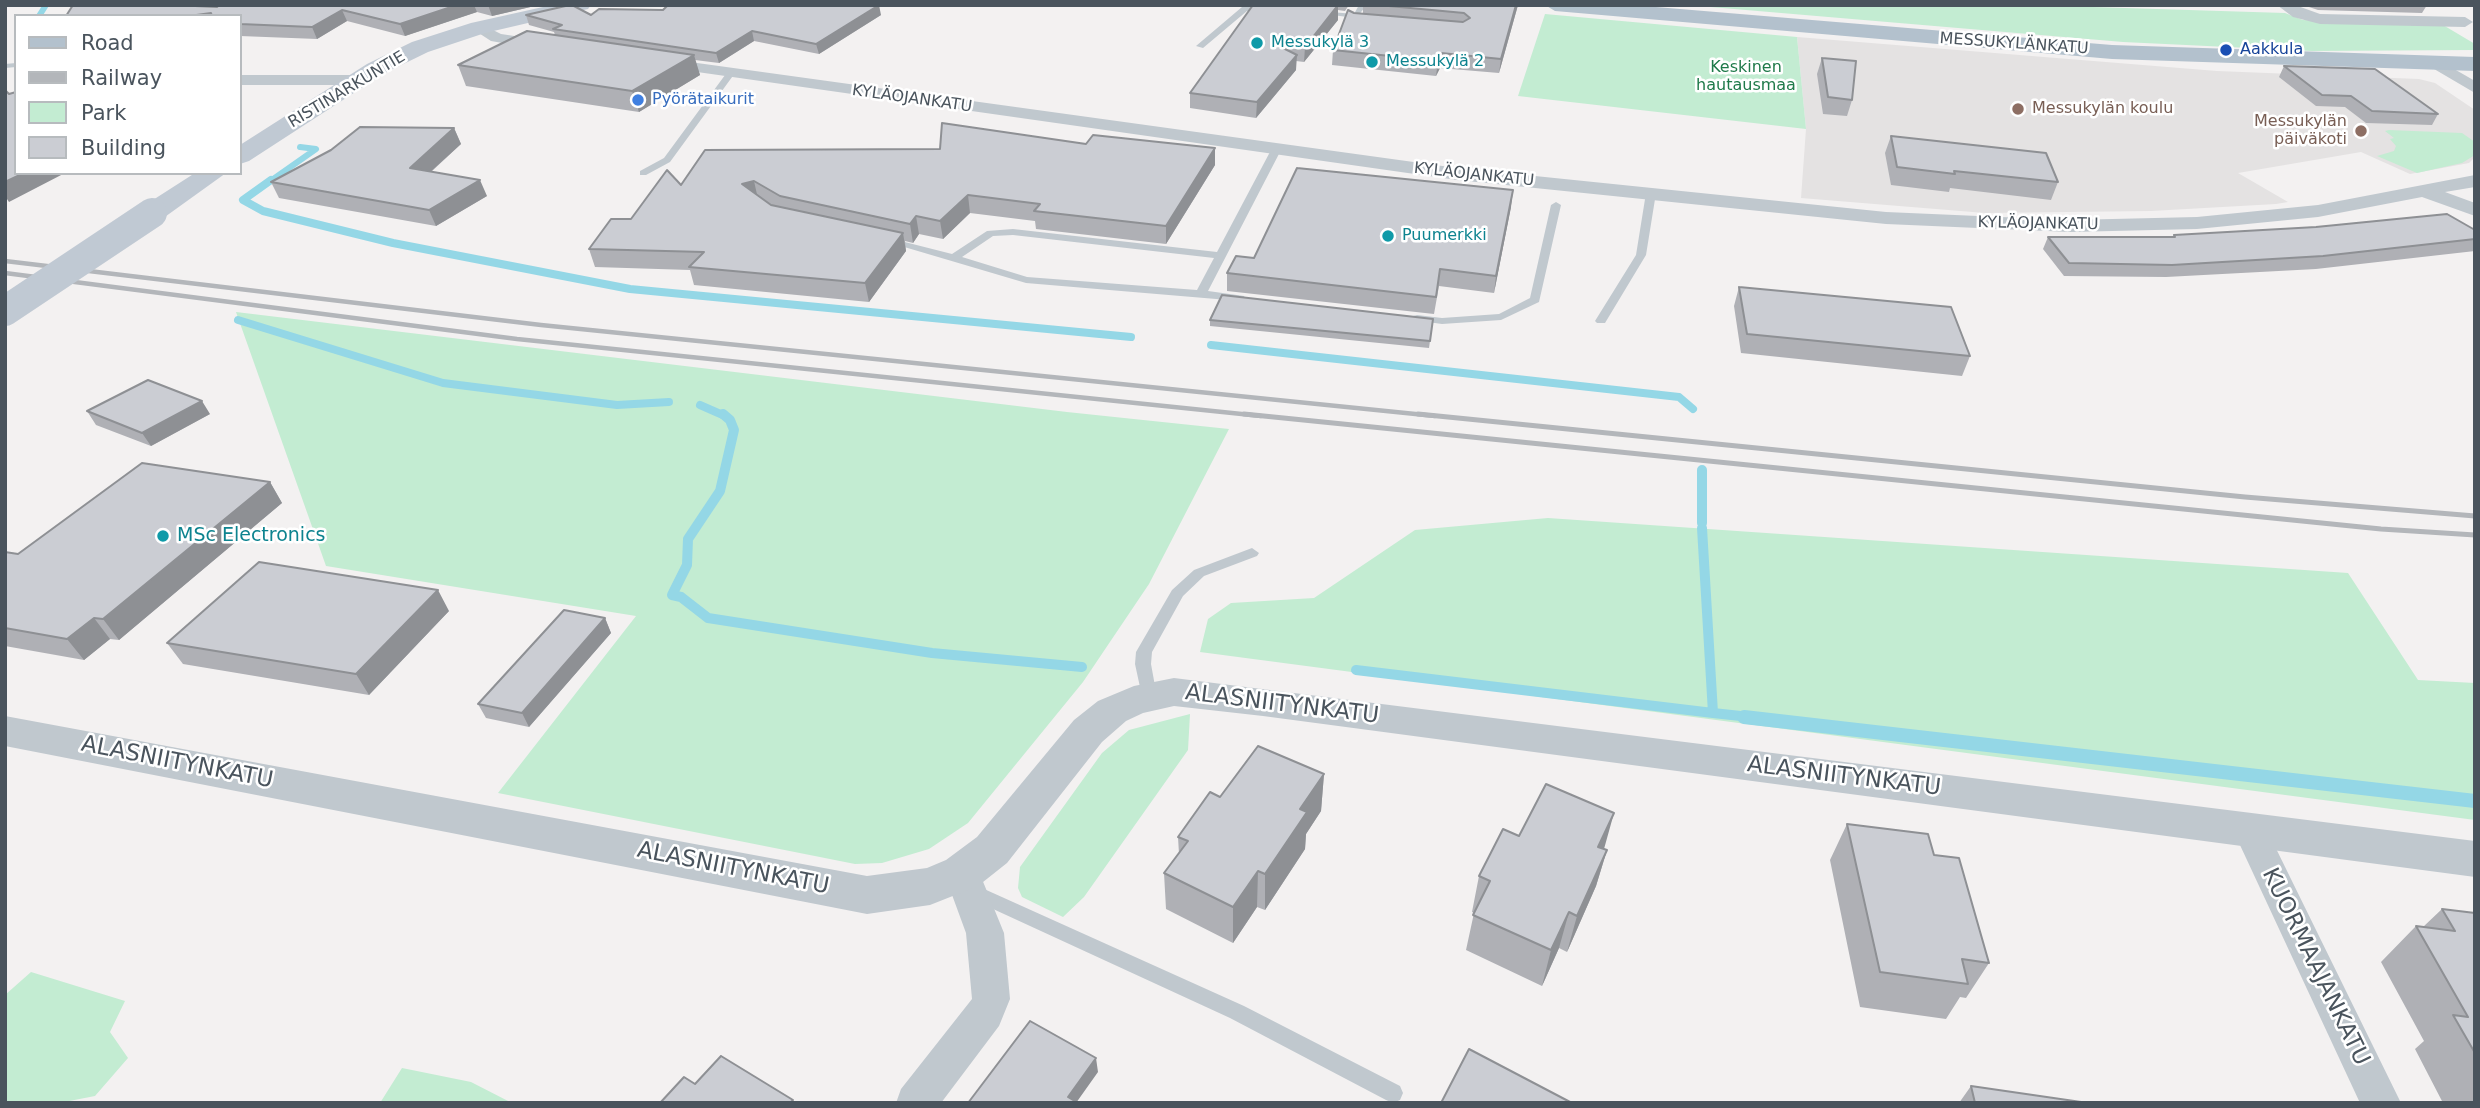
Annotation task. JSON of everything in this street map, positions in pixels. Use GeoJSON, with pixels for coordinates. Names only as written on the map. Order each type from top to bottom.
{"type":"FeatureCollection","features":[{"type":"Feature","properties":{"kind":"main road","name":"RISTINARKUNTIE"},"geometry":{"type":"LineString","coordinates":[[242,155],[357,80],[421,47],[479,28],[581,5]]}},
{"type":"Feature","properties":{"kind":"main road","name":"MESSUKYLÄNKATU"},"geometry":{"type":"LineString","coordinates":[[1555,5],[1649,9],[2112,52],[2475,64]]}},
{"type":"Feature","properties":{"kind":"main road"},"geometry":{"type":"LineString","coordinates":[[5,311],[210,175]]}},
{"type":"Feature","properties":{"kind":"street"},"geometry":{"type":"LineString","coordinates":[[2284,5],[2298,14],[2320,19],[2470,25]]}},
{"type":"Feature","properties":{"kind":"street"},"geometry":{"type":"LineString","coordinates":[[2437,5],[2470,25]]}},
{"type":"Feature","properties":{"kind":"street"},"geometry":{"type":"LineString","coordinates":[[479,28],[497,38],[571,49]]}},
{"type":"Feature","properties":{"kind":"street","name":"KYLÄOJANKATU"},"geometry":{"type":"LineString","coordinates":[[641,60],[1457,174],[1886,218],[2070,226],[2197,223],[2318,211],[2475,181]]}},
{"type":"Feature","properties":{"kind":"street"},"geometry":{"type":"LineString","coordinates":[[2435,63],[2475,88]]}},
{"type":"Feature","properties":{"kind":"street"},"geometry":{"type":"LineString","coordinates":[[242,80],[357,80]]}},
{"type":"Feature","properties":{"kind":"street"},"geometry":{"type":"LineString","coordinates":[[2426,192],[2475,210]]}},
{"type":"Feature","properties":{"kind":"street","name":"ALASNIITYNKATU"},"geometry":{"type":"LineString","coordinates":[[5,731],[867,895],[966,882],[1087,732],[1112,711],[1149,697],[1174,692],[1263,701],[2475,859]]}},
{"type":"Feature","properties":{"kind":"street","name":"KUORMAAJANKATU"},"geometry":{"type":"LineString","coordinates":[[2250,830],[2381,1103]]}},
{"type":"Feature","properties":{"kind":"street"},"geometry":{"type":"LineString","coordinates":[[916,1103],[978,1022],[991,999],[990,962],[985,933],[966,882]]}},
{"type":"Feature","properties":{"kind":"lane"},"geometry":{"type":"LineString","coordinates":[[1363,5],[1353,22],[1367,23]]}},
{"type":"Feature","properties":{"kind":"lane"},"geometry":{"type":"LineString","coordinates":[[1200,46],[1245,9],[1280,9]]}},
{"type":"Feature","properties":{"kind":"lane"},"geometry":{"type":"LineString","coordinates":[[1314,12],[1356,16]]}},
{"type":"Feature","properties":{"kind":"lane"},"geometry":{"type":"LineString","coordinates":[[643,173],[667,160],[731,73]]}},
{"type":"Feature","properties":{"kind":"lane"},"geometry":{"type":"LineString","coordinates":[[1201,294],[1276,150]]}},
{"type":"Feature","properties":{"kind":"lane"},"geometry":{"type":"LineString","coordinates":[[1601,321],[1641,255],[1651,193]]}},
{"type":"Feature","properties":{"kind":"lane"},"geometry":{"type":"LineString","coordinates":[[1402,316],[1442,321],[1501,317],[1535,300],[1556,205]]}},
{"type":"Feature","properties":{"kind":"lane"},"geometry":{"type":"LineString","coordinates":[[954,257],[991,233],[1013,232],[1221,256]]}},
{"type":"Feature","properties":{"kind":"lane"},"geometry":{"type":"LineString","coordinates":[[875,238],[954,257],[1026,280],[1255,300]]}},
{"type":"Feature","properties":{"kind":"lane"},"geometry":{"type":"LineString","coordinates":[[1149,697],[1143,664],[1144,652],[1177,593],[1199,573],[1252,553]]}},
{"type":"Feature","properties":{"kind":"lane"},"geometry":{"type":"LineString","coordinates":[[966,882],[1237,1012],[1393,1093]]}},
{"type":"Feature","properties":{"kind":"shaded area","name":"Messukylän koulu"},"geometry":{"type":"Polygon","coordinates":[[[1797,37],[2217,71],[2419,79],[2435,83],[2475,110],[2475,157],[2469,163],[2410,174],[2361,152],[2238,173],[2288,202],[2276,204],[2151,211],[1985,213],[1801,198],[1806,129],[1797,37]]]}},
{"type":"Feature","properties":{"kind":"green space"},"geometry":{"type":"Polygon","coordinates":[[[1687,5],[2029,5],[2285,13],[2303,20],[2443,25],[2475,44],[2475,50],[2312,51],[2123,42],[1687,5]]]}},
{"type":"Feature","properties":{"kind":"green space","name":"Keskinen hautausmaa"},"geometry":{"type":"Polygon","coordinates":[[[1545,14],[1797,37],[1806,129],[1518,96],[1545,14]]]}},
{"type":"Feature","properties":{"kind":"green space"},"geometry":{"type":"Polygon","coordinates":[[[2385,131],[2462,133],[2475,142],[2475,155],[2462,163],[2417,173],[2377,156],[2394,151],[2396,146],[2390,139],[2394,138],[2385,131]]]}},
{"type":"Feature","properties":{"kind":"green space"},"geometry":{"type":"Polygon","coordinates":[[[236,312],[1229,429],[1149,584],[1083,682],[968,823],[929,849],[882,863],[855,864],[498,793],[636,616],[326,566],[236,312]]]}},
{"type":"Feature","properties":{"kind":"green space"},"geometry":{"type":"Polygon","coordinates":[[[1548,518],[2348,573],[2418,680],[2475,683],[2475,820],[1200,652],[1208,619],[1231,603],[1314,598],[1415,530],[1548,518]]]}},
{"type":"Feature","properties":{"kind":"green space"},"geometry":{"type":"Polygon","coordinates":[[[1190,714],[1188,750],[1084,897],[1063,917],[1022,897],[1018,888],[1020,867],[1102,753],[1129,730],[1190,714]]]}},
{"type":"Feature","properties":{"kind":"green space"},"geometry":{"type":"Polygon","coordinates":[[[31,972],[125,1001],[110,1032],[128,1058],[95,1096],[59,1103],[5,1103],[5,995],[31,972]]]}},
{"type":"Feature","properties":{"kind":"green space"},"geometry":{"type":"Polygon","coordinates":[[[402,1068],[471,1082],[512,1103],[380,1103],[402,1068]]]}},
{"type":"Feature","properties":{"kind":"building"},"geometry":{"type":"Polygon","coordinates":[[[73,5],[457,5],[400,24],[342,10],[312,27],[242,24],[242,14],[67,14],[73,5]]]}},
{"type":"Feature","properties":{"kind":"building"},"geometry":{"type":"Polygon","coordinates":[[[572,5],[591,15],[599,9],[663,10],[668,5],[879,5],[816,44],[752,31],[716,53],[553,29],[562,25],[526,15],[572,5]]]}},
{"type":"Feature","properties":{"kind":"building"},"geometry":{"type":"Polygon","coordinates":[[[1253,5],[1338,5],[1305,47],[1275,44],[1297,55],[1257,102],[1190,93],[1253,5]]]}},
{"type":"Feature","properties":{"kind":"building"},"geometry":{"type":"Polygon","coordinates":[[[1378,5],[1516,5],[1501,59],[1441,53],[1438,61],[1333,50],[1348,10],[1354,13],[1463,22],[1470,18],[1464,13],[1378,5]]]}},
{"type":"Feature","properties":{"kind":"building"},"geometry":{"type":"Polygon","coordinates":[[[527,31],[694,55],[632,91],[458,65],[527,31]]]}},
{"type":"Feature","properties":{"kind":"building"},"geometry":{"type":"Polygon","coordinates":[[[1822,58],[1856,61],[1852,100],[1828,97],[1822,58]]]}},
{"type":"Feature","properties":{"kind":"building"},"geometry":{"type":"Polygon","coordinates":[[[2284,66],[2375,69],[2438,114],[2372,111],[2351,96],[2322,95],[2284,66]]]}},
{"type":"Feature","properties":{"kind":"building"},"geometry":{"type":"Polygon","coordinates":[[[5,90],[9,94],[14,93],[14,175],[20,175],[5,182],[5,90]]]}},
{"type":"Feature","properties":{"kind":"building"},"geometry":{"type":"Polygon","coordinates":[[[942,123],[1086,144],[1093,135],[1215,148],[1166,226],[1034,211],[1040,204],[968,195],[940,221],[916,216],[910,224],[780,196],[754,181],[742,184],[771,205],[903,233],[865,283],[689,267],[704,252],[589,249],[611,219],[631,219],[667,170],[681,185],[705,150],[940,149],[942,123]]]}},
{"type":"Feature","properties":{"kind":"building"},"geometry":{"type":"Polygon","coordinates":[[[360,127],[454,128],[410,168],[480,180],[429,210],[271,182],[331,150],[360,127]]]}},
{"type":"Feature","properties":{"kind":"building"},"geometry":{"type":"Polygon","coordinates":[[[1891,136],[2046,153],[2058,182],[1897,167],[1891,136]]]}},
{"type":"Feature","properties":{"kind":"building","name":"Puumerkki"},"geometry":{"type":"Polygon","coordinates":[[[1297,168],[1513,190],[1496,276],[1440,269],[1436,297],[1227,273],[1236,256],[1254,258],[1297,168]]]}},
{"type":"Feature","properties":{"kind":"building"},"geometry":{"type":"Polygon","coordinates":[[[2447,214],[2475,230],[2475,239],[2323,256],[2172,265],[2069,263],[2048,237],[2175,237],[2174,235],[2316,227],[2447,214]]]}},
{"type":"Feature","properties":{"kind":"building"},"geometry":{"type":"Polygon","coordinates":[[[1739,287],[1951,307],[1970,356],[1747,334],[1739,287]]]}},
{"type":"Feature","properties":{"kind":"building"},"geometry":{"type":"Polygon","coordinates":[[[1222,295],[1433,319],[1430,341],[1210,320],[1222,295]]]}},
{"type":"Feature","properties":{"kind":"building"},"geometry":{"type":"Polygon","coordinates":[[[148,380],[202,401],[142,433],[87,411],[148,380]]]}},
{"type":"Feature","properties":{"kind":"building","name":"MSc Electronics"},"geometry":{"type":"Polygon","coordinates":[[[142,463],[270,482],[103,619],[94,618],[67,639],[5,628],[5,552],[18,554],[142,463]]]}},
{"type":"Feature","properties":{"kind":"building"},"geometry":{"type":"Polygon","coordinates":[[[259,562],[438,590],[356,674],[167,643],[259,562]]]}},
{"type":"Feature","properties":{"kind":"building"},"geometry":{"type":"Polygon","coordinates":[[[564,610],[605,618],[522,713],[478,704],[564,610]]]}},
{"type":"Feature","properties":{"kind":"building"},"geometry":{"type":"Polygon","coordinates":[[[1258,746],[1324,774],[1300,809],[1307,812],[1265,874],[1258,871],[1233,907],[1164,873],[1188,841],[1178,837],[1210,792],[1220,797],[1258,746]]]}},
{"type":"Feature","properties":{"kind":"building"},"geometry":{"type":"Polygon","coordinates":[[[1546,784],[1614,813],[1598,847],[1607,850],[1577,916],[1569,912],[1551,950],[1473,915],[1490,881],[1479,876],[1503,829],[1519,836],[1546,784]]]}},
{"type":"Feature","properties":{"kind":"building"},"geometry":{"type":"Polygon","coordinates":[[[1847,824],[1928,834],[1934,855],[1959,858],[1989,963],[1962,959],[1968,984],[1880,972],[1847,824]]]}},
{"type":"Feature","properties":{"kind":"building"},"geometry":{"type":"Polygon","coordinates":[[[2442,909],[2475,913],[2475,1053],[2453,1015],[2468,1017],[2416,926],[2455,931],[2442,909]]]}},
{"type":"Feature","properties":{"kind":"building"},"geometry":{"type":"Polygon","coordinates":[[[1030,1021],[1096,1058],[1068,1097],[1078,1103],[968,1103],[1030,1021]]]}},
{"type":"Feature","properties":{"kind":"building"},"geometry":{"type":"Polygon","coordinates":[[[1469,1049],[1572,1103],[1441,1103],[1469,1049]]]}},
{"type":"Feature","properties":{"kind":"building"},"geometry":{"type":"Polygon","coordinates":[[[721,1056],[793,1100],[790,1103],[660,1103],[684,1077],[695,1084],[721,1056]]]}},
{"type":"Feature","properties":{"kind":"building"},"geometry":{"type":"Polygon","coordinates":[[[1971,1086],[2088,1103],[1975,1103],[1971,1086]]]}},
{"type":"Feature","properties":{"kind":"waterway"},"geometry":{"type":"LineString","coordinates":[[40,14],[46,5]]}},
{"type":"Feature","properties":{"kind":"waterway"},"geometry":{"type":"LineString","coordinates":[[269,182],[316,149],[300,147]]}},
{"type":"Feature","properties":{"kind":"waterway"},"geometry":{"type":"LineString","coordinates":[[271,180],[243,200],[263,211],[393,243],[630,289],[1131,337]]}},
{"type":"Feature","properties":{"kind":"waterway"},"geometry":{"type":"LineString","coordinates":[[238,320],[443,383],[617,405],[669,402]]}},
{"type":"Feature","properties":{"kind":"waterway"},"geometry":{"type":"LineString","coordinates":[[1211,345],[1679,397],[1693,409]]}},
{"type":"Feature","properties":{"kind":"waterway"},"geometry":{"type":"LineString","coordinates":[[700,405],[725,416]]}},
{"type":"Feature","properties":{"kind":"waterway"},"geometry":{"type":"LineString","coordinates":[[723,414],[730,420],[734,430],[720,491],[688,539],[687,565],[672,595],[681,597],[708,618],[932,653],[1082,667]]}},
{"type":"Feature","properties":{"kind":"waterway"},"geometry":{"type":"LineString","coordinates":[[1702,470],[1702,523]]}},
{"type":"Feature","properties":{"kind":"waterway"},"geometry":{"type":"LineString","coordinates":[[1702,528],[1713,713]]}},
{"type":"Feature","properties":{"kind":"waterway"},"geometry":{"type":"LineString","coordinates":[[1356,670],[1713,713]]}},
{"type":"Feature","properties":{"kind":"waterway"},"geometry":{"type":"LineString","coordinates":[[1713,713],[1759,718]]}},
{"type":"Feature","properties":{"kind":"waterway"},"geometry":{"type":"LineString","coordinates":[[1744,717],[2475,801]]}},
{"type":"Feature","properties":{"kind":"railway"},"geometry":{"type":"LineString","coordinates":[[5,261],[541,325],[1435,416]]}},
{"type":"Feature","properties":{"kind":"railway"},"geometry":{"type":"LineString","coordinates":[[5,273],[517,339],[1261,416]]}},
{"type":"Feature","properties":{"kind":"railway"},"geometry":{"type":"LineString","coordinates":[[1244,414],[2381,529],[2475,535]]}},
{"type":"Feature","properties":{"kind":"railway"},"geometry":{"type":"LineString","coordinates":[[1418,414],[2245,497],[2475,516]]}},
{"type":"Feature","properties":{"kind":"place","name":"Messukylä 3"},"geometry":{"type":"Point","coordinates":[1257,43]}},
{"type":"Feature","properties":{"kind":"place","name":"Aakkula"},"geometry":{"type":"Point","coordinates":[2226,50]}},
{"type":"Feature","properties":{"kind":"place","name":"Messukylä 2"},"geometry":{"type":"Point","coordinates":[1372,62]}},
{"type":"Feature","properties":{"kind":"place","name":"Pyörätaikurit"},"geometry":{"type":"Point","coordinates":[638,100]}},
{"type":"Feature","properties":{"kind":"place","name":"Messukylän koulu"},"geometry":{"type":"Point","coordinates":[2018,109]}},
{"type":"Feature","properties":{"kind":"place","name":"Messukylän päiväkoti"},"geometry":{"type":"Point","coordinates":[2361,131]}},
{"type":"Feature","properties":{"kind":"place","name":"Puumerkki"},"geometry":{"type":"Point","coordinates":[1388,236]}},
{"type":"Feature","properties":{"kind":"place","name":"MSc Electronics"},"geometry":{"type":"Point","coordinates":[163,536]}}]}
